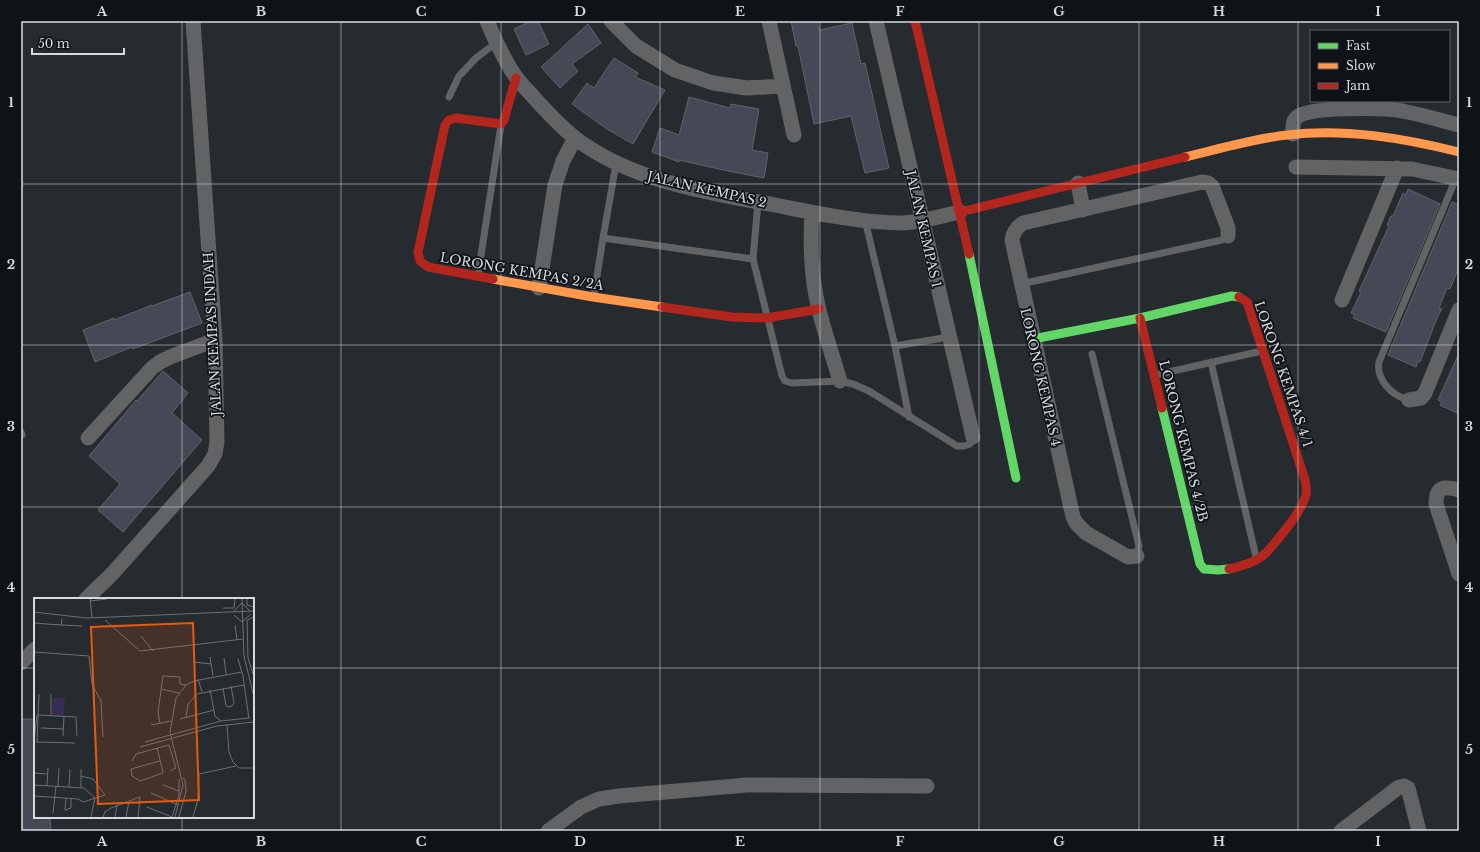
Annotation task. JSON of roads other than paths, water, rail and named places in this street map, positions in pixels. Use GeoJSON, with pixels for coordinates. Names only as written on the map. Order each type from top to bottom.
{"type":"FeatureCollection","features":[{"type":"Feature","properties":{"kind":"street","name":"JALAN KEMPAS INDAH"},"geometry":{"type":"LineString","coordinates":[[87,598],[112,574],[208,466],[215,454],[217,442],[215,340],[194,21]]}},
{"type":"Feature","properties":{"kind":"street","name":"JALAN KEMPAS 2"},"geometry":{"type":"LineString","coordinates":[[487,21],[496,43],[516,78],[543,108],[575,138],[616,164],[645,175],[682,186],[758,202],[865,220],[902,223],[922,221],[960,212]]}},
{"type":"Feature","properties":{"kind":"street"},"geometry":{"type":"LineString","coordinates":[[611,21],[636,46],[675,70],[713,83],[747,88],[783,86]]}},
{"type":"Feature","properties":{"kind":"street"},"geometry":{"type":"LineString","coordinates":[[769,21],[794,135]]}},
{"type":"Feature","properties":{"kind":"street","name":"JALAN KEMPAS 1"},"geometry":{"type":"LineString","coordinates":[[876,21],[973,437]]}},
{"type":"Feature","properties":{"kind":"street"},"geometry":{"type":"LineString","coordinates":[[915,21],[960,212],[1016,478]]}},
{"type":"Feature","properties":{"kind":"street"},"geometry":{"type":"LineString","coordinates":[[501,124],[504,120],[516,78]]}},
{"type":"Feature","properties":{"kind":"street"},"geometry":{"type":"LineString","coordinates":[[1293,134],[1296,118],[1304,113],[1316,110],[1380,109],[1402,111],[1459,125]]}},
{"type":"Feature","properties":{"kind":"street","name":"LORONG KEMPAS 2/2A"},"geometry":{"type":"LineString","coordinates":[[501,124],[456,118],[449,120],[445,125],[418,252],[420,262],[428,267],[539,288],[732,318],[767,318],[819,309]]}},
{"type":"Feature","properties":{"kind":"street"},"geometry":{"type":"LineString","coordinates":[[960,212],[1258,139],[1293,134],[1351,134],[1386,137],[1426,143],[1459,152]]}},
{"type":"Feature","properties":{"kind":"street"},"geometry":{"type":"LineString","coordinates":[[539,288],[555,185],[563,161],[575,138]]}},
{"type":"Feature","properties":{"kind":"street"},"geometry":{"type":"LineString","coordinates":[[1296,167],[1412,169],[1457,178]]}},
{"type":"Feature","properties":{"kind":"street"},"geometry":{"type":"LineString","coordinates":[[1342,300],[1397,168]]}},
{"type":"Feature","properties":{"kind":"street","name":"LORONG KEMPAS 4"},"geometry":{"type":"LineString","coordinates":[[1136,556],[1132,558],[1124,555],[1086,533],[1076,523],[1071,511],[1021,284],[1012,236],[1018,227],[1023,224],[1202,182],[1208,183],[1212,186],[1228,228],[1228,236]]}},
{"type":"Feature","properties":{"kind":"street"},"geometry":{"type":"LineString","coordinates":[[1078,183],[1083,210]]}},
{"type":"Feature","properties":{"kind":"street"},"geometry":{"type":"LineString","coordinates":[[812,212],[812,262],[819,309],[840,381]]}},
{"type":"Feature","properties":{"kind":"street","name":"LORONG KEMPAS 4/1"},"geometry":{"type":"LineString","coordinates":[[1033,339],[1140,318],[1232,296],[1240,297],[1248,302],[1306,480],[1306,495],[1300,507],[1269,551],[1257,559]]}},
{"type":"Feature","properties":{"kind":"street"},"geometry":{"type":"LineString","coordinates":[[1409,400],[1421,398],[1425,392],[1459,310]]}},
{"type":"Feature","properties":{"kind":"street","name":"LORONG KEMPAS 4/2B"},"geometry":{"type":"LineString","coordinates":[[1140,318],[1200,564],[1204,569],[1214,571],[1231,568],[1257,559]]}},
{"type":"Feature","properties":{"kind":"street"},"geometry":{"type":"LineString","coordinates":[[88,438],[152,368],[160,362],[215,340]]}},
{"type":"Feature","properties":{"kind":"street"},"geometry":{"type":"LineString","coordinates":[[1459,490],[1443,488],[1438,491],[1436,497],[1436,504],[1450,537],[1459,574]]}},
{"type":"Feature","properties":{"kind":"street"},"geometry":{"type":"LineString","coordinates":[[21,663],[34,650]]}},
{"type":"Feature","properties":{"kind":"street"},"geometry":{"type":"LineString","coordinates":[[548,831],[580,807],[598,799],[619,796],[747,785],[927,786]]}},
{"type":"Feature","properties":{"kind":"street"},"geometry":{"type":"LineString","coordinates":[[1341,831],[1399,787],[1404,786],[1408,788],[1416,829]]}},
{"type":"Feature","properties":{"kind":"lane"},"geometry":{"type":"LineString","coordinates":[[449,98],[459,76],[476,58],[496,43]]}},
{"type":"Feature","properties":{"kind":"lane"},"geometry":{"type":"LineString","coordinates":[[478,277],[501,124]]}},
{"type":"Feature","properties":{"kind":"lane"},"geometry":{"type":"LineString","coordinates":[[593,297],[616,164]]}},
{"type":"Feature","properties":{"kind":"lane"},"geometry":{"type":"LineString","coordinates":[[1409,400],[1400,398],[1393,393],[1380,377],[1378,370],[1379,362],[1457,178]]}},
{"type":"Feature","properties":{"kind":"lane"},"geometry":{"type":"LineString","coordinates":[[758,202],[753,259],[782,376],[785,381],[792,383],[840,381],[853,384],[869,391],[957,446],[970,444],[973,437]]}},
{"type":"Feature","properties":{"kind":"lane"},"geometry":{"type":"LineString","coordinates":[[865,220],[895,346],[909,417]]}},
{"type":"Feature","properties":{"kind":"lane"},"geometry":{"type":"LineString","coordinates":[[1021,284],[1222,240],[1228,236]]}},
{"type":"Feature","properties":{"kind":"lane"},"geometry":{"type":"LineString","coordinates":[[604,238],[753,259]]}},
{"type":"Feature","properties":{"kind":"lane"},"geometry":{"type":"LineString","coordinates":[[895,346],[949,337]]}},
{"type":"Feature","properties":{"kind":"lane"},"geometry":{"type":"LineString","coordinates":[[1155,376],[1263,350]]}},
{"type":"Feature","properties":{"kind":"lane"},"geometry":{"type":"LineString","coordinates":[[1092,354],[1139,546],[1136,556]]}},
{"type":"Feature","properties":{"kind":"lane"},"geometry":{"type":"LineString","coordinates":[[1211,362],[1257,559]]}}]}
